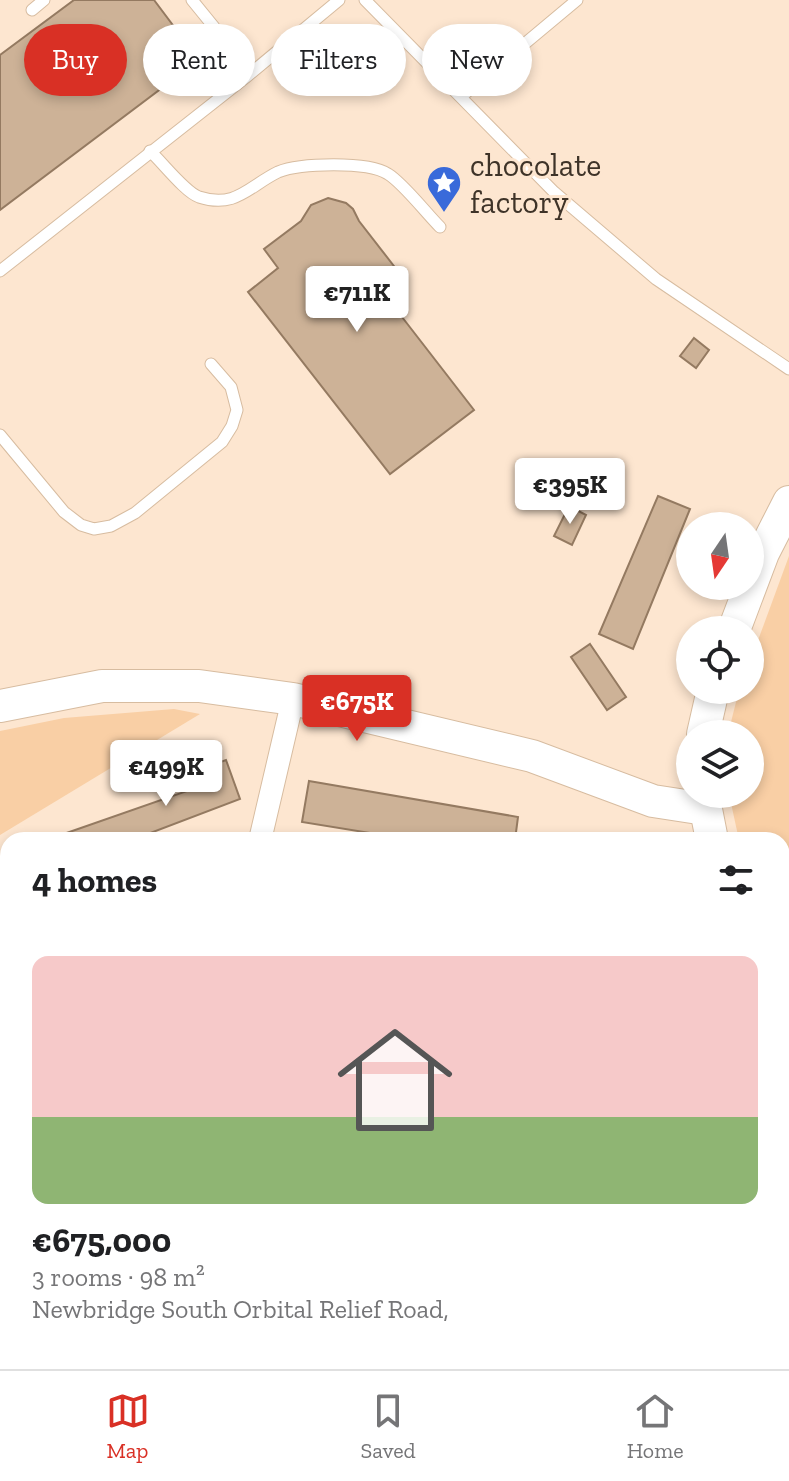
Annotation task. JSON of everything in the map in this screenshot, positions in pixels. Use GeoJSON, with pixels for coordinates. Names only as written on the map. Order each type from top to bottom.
{"type":"FeatureCollection","features":[{"type":"Feature","properties":{"kind":"street"},"geometry":{"type":"LineString","coordinates":[[739,616],[763,553],[789,502]]}},
{"type":"Feature","properties":{"kind":"street"},"geometry":{"type":"LineString","coordinates":[[0,706],[102,686],[199,686],[293,699],[532,756],[653,801],[706,814]]}},
{"type":"Feature","properties":{"kind":"street"},"geometry":{"type":"LineString","coordinates":[[262,832],[293,699]]}},
{"type":"Feature","properties":{"kind":"lane"},"geometry":{"type":"LineString","coordinates":[[32,10],[44,0]]}},
{"type":"Feature","properties":{"kind":"lane"},"geometry":{"type":"LineString","coordinates":[[192,0],[212,24]]}},
{"type":"Feature","properties":{"kind":"lane"},"geometry":{"type":"LineString","coordinates":[[0,271],[339,0]]}},
{"type":"Feature","properties":{"kind":"lane"},"geometry":{"type":"LineString","coordinates":[[365,0],[422,56]]}},
{"type":"Feature","properties":{"kind":"lane"},"geometry":{"type":"LineString","coordinates":[[532,38],[577,0]]}},
{"type":"Feature","properties":{"kind":"lane"},"geometry":{"type":"LineString","coordinates":[[462,96],[554,192],[656,279],[789,369]]}},
{"type":"Feature","properties":{"kind":"lane"},"geometry":{"type":"LineString","coordinates":[[150,151],[196,196],[218,201],[240,197],[280,172],[317,164],[353,166],[387,173],[440,227]]}},
{"type":"Feature","properties":{"kind":"lane"},"geometry":{"type":"LineString","coordinates":[[0,435],[64,512],[81,525],[94,529],[111,526],[135,513],[222,442],[232,426],[237,410],[231,387],[211,364]]}},
{"type":"Feature","properties":{"kind":"shaded area"},"geometry":{"type":"Polygon","coordinates":[[[789,556],[789,832],[737,832],[732,808],[764,808],[764,720],[732,720],[736,704],[764,704],[764,624],[789,556]]]}},
{"type":"Feature","properties":{"kind":"shaded area"},"geometry":{"type":"Polygon","coordinates":[[[174,709],[200,714],[5,832],[0,832],[0,731],[64,718],[174,709]]]}},
{"type":"Feature","properties":{"kind":"building"},"geometry":{"type":"Polygon","coordinates":[[[74,0],[154,0],[172,24],[143,24],[143,96],[151,96],[0,210],[0,55],[24,37],[24,96],[127,96],[127,24],[42,24],[74,0]]]}},
{"type":"Feature","properties":{"kind":"building"},"geometry":{"type":"Polygon","coordinates":[[[328,198],[346,203],[353,209],[397,270],[378,286],[474,410],[390,474],[248,292],[278,268],[264,249],[301,221],[311,205],[328,198]]]}},
{"type":"Feature","properties":{"kind":"building"},"geometry":{"type":"Polygon","coordinates":[[[694,338],[709,350],[696,368],[680,356],[694,338]]]}},
{"type":"Feature","properties":{"kind":"building"},"geometry":{"type":"Polygon","coordinates":[[[658,496],[690,509],[689,512],[676,512],[676,543],[633,649],[599,634],[658,496]]]}},
{"type":"Feature","properties":{"kind":"building"},"geometry":{"type":"Polygon","coordinates":[[[569,506],[586,515],[572,545],[554,536],[569,506]]]}},
{"type":"Feature","properties":{"kind":"building"},"geometry":{"type":"Polygon","coordinates":[[[590,644],[626,697],[607,710],[571,657],[590,644]]]}},
{"type":"Feature","properties":{"kind":"building"},"geometry":{"type":"Polygon","coordinates":[[[226,760],[240,799],[153,832],[69,832],[190,790],[184,775],[226,760]]]}},
{"type":"Feature","properties":{"kind":"building"},"geometry":{"type":"Polygon","coordinates":[[[309,781],[518,817],[516,832],[364,832],[302,822],[309,781]]]}},
{"type":"Feature","properties":{"kind":"place","name":"chocolate factory"},"geometry":{"type":"Point","coordinates":[444,214]}}]}
